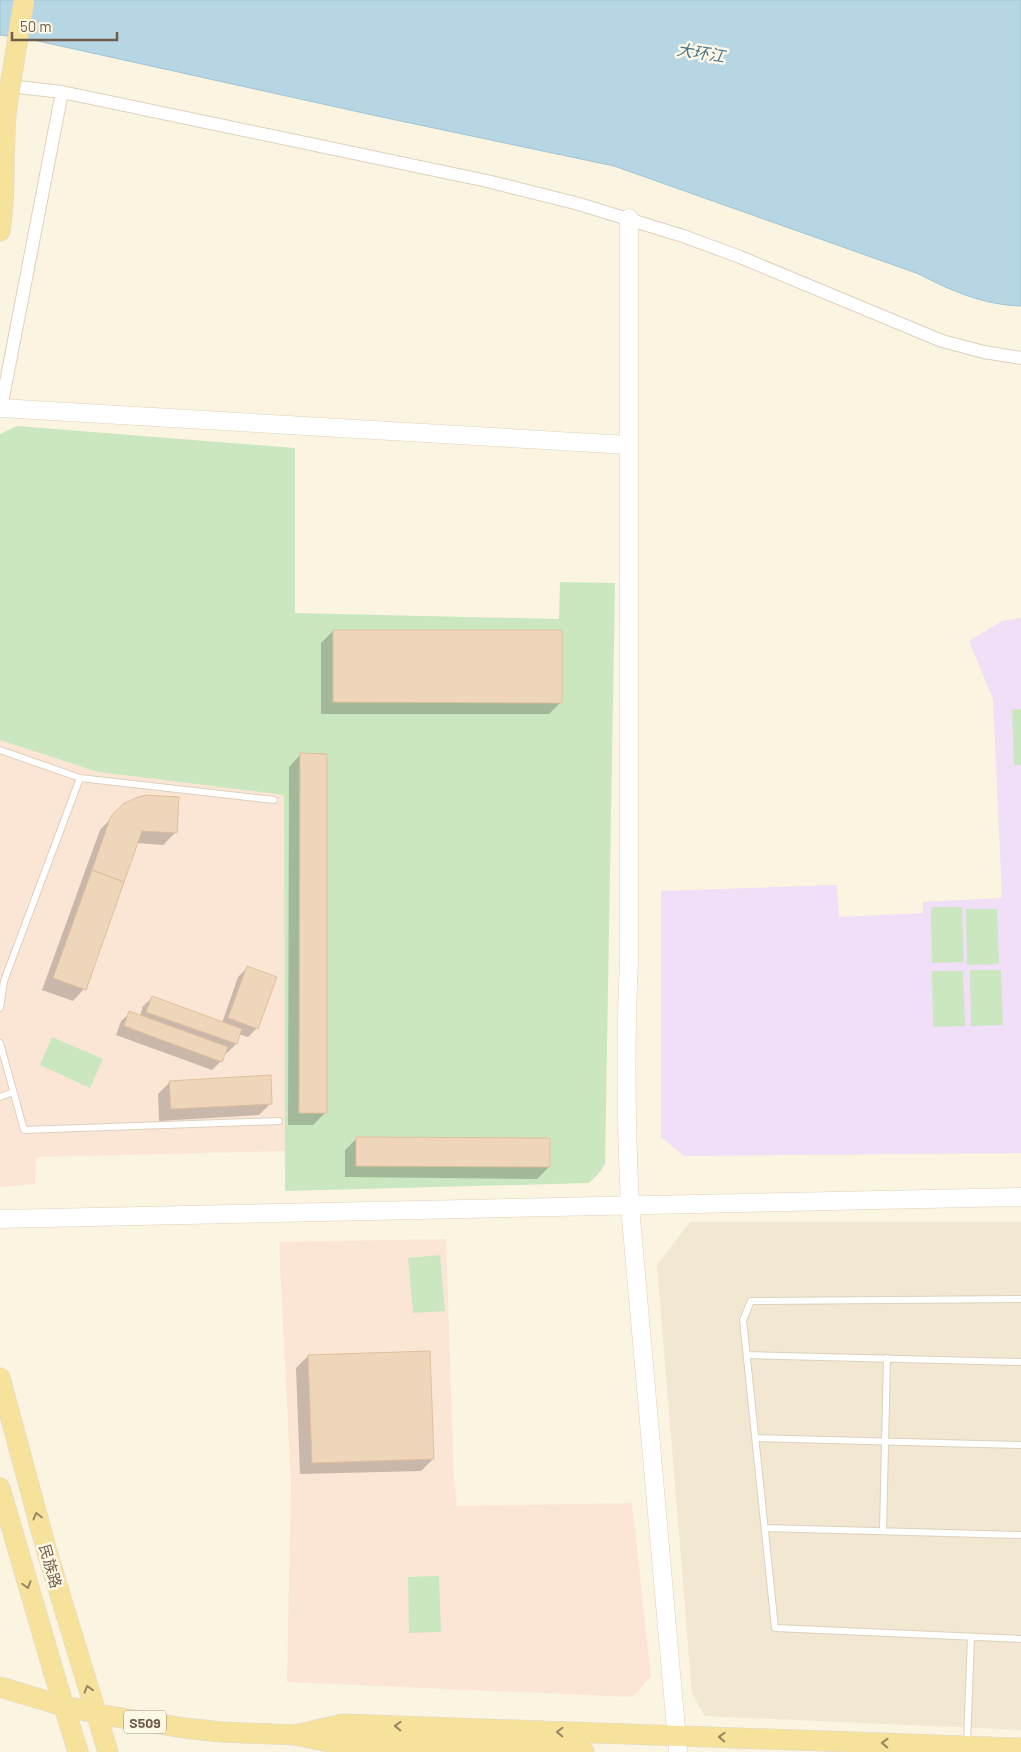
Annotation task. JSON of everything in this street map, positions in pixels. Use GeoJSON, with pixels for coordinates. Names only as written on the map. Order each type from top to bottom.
{"type":"FeatureCollection","features":[{"type":"Feature","properties":{"kind":"main road"},"geometry":{"type":"LineString","coordinates":[[0,231],[3,212],[2,134],[24,0]]}},
{"type":"Feature","properties":{"kind":"main road","name":"民族路"},"geometry":{"type":"LineString","coordinates":[[0,1378],[47,1552],[108,1752]]}},
{"type":"Feature","properties":{"kind":"main road","name":"民族路"},"geometry":{"type":"LineString","coordinates":[[0,1488],[78,1752]]}},
{"type":"Feature","properties":{"kind":"main road","name":"S509"},"geometry":{"type":"LineString","coordinates":[[0,1688],[96,1713],[184,1728],[221,1732],[295,1734],[343,1724],[678,1744],[1021,1748]]}},
{"type":"Feature","properties":{"kind":"main road","name":"S509"},"geometry":{"type":"LineString","coordinates":[[295,1734],[324,1744],[584,1752]]}},
{"type":"Feature","properties":{"kind":"street"},"geometry":{"type":"LineString","coordinates":[[0,85],[62,92],[486,181],[579,204],[628,218],[740,257],[942,341],[984,352],[1021,358]]}},
{"type":"Feature","properties":{"kind":"street"},"geometry":{"type":"LineString","coordinates":[[62,92],[1,408],[628,445]]}},
{"type":"Feature","properties":{"kind":"street"},"geometry":{"type":"LineString","coordinates":[[628,218],[629,961],[626,1081],[630,1205],[678,1744]]}},
{"type":"Feature","properties":{"kind":"street"},"geometry":{"type":"LineString","coordinates":[[0,1219],[1021,1197]]}},
{"type":"Feature","properties":{"kind":"lane"},"geometry":{"type":"LineString","coordinates":[[0,750],[80,778],[274,800]]}},
{"type":"Feature","properties":{"kind":"lane"},"geometry":{"type":"LineString","coordinates":[[0,1008],[4,981],[80,778]]}},
{"type":"Feature","properties":{"kind":"lane"},"geometry":{"type":"LineString","coordinates":[[0,1043],[24,1130],[279,1121]]}},
{"type":"Feature","properties":{"kind":"lane"},"geometry":{"type":"LineString","coordinates":[[0,1097],[13,1092]]}},
{"type":"Feature","properties":{"kind":"lane"},"geometry":{"type":"LineString","coordinates":[[1021,1299],[750,1301],[743,1320],[775,1628],[1021,1639]]}},
{"type":"Feature","properties":{"kind":"lane"},"geometry":{"type":"LineString","coordinates":[[747,1355],[1021,1362]]}},
{"type":"Feature","properties":{"kind":"lane"},"geometry":{"type":"LineString","coordinates":[[884,1531],[887,1358]]}},
{"type":"Feature","properties":{"kind":"lane"},"geometry":{"type":"LineString","coordinates":[[756,1438],[1021,1446]]}},
{"type":"Feature","properties":{"kind":"lane"},"geometry":{"type":"LineString","coordinates":[[765,1528],[1021,1535]]}},
{"type":"Feature","properties":{"kind":"lane"},"geometry":{"type":"LineString","coordinates":[[967,1746],[971,1637]]}},
{"type":"Feature","properties":{"kind":"shaded area"},"geometry":{"type":"Polygon","coordinates":[[[1021,618],[1021,1153],[684,1156],[661,1137],[661,891],[837,885],[839,917],[923,913],[923,902],[1002,898],[993,699],[969,641],[1002,621],[1021,618]]]}},
{"type":"Feature","properties":{"kind":"shaded area"},"geometry":{"type":"Polygon","coordinates":[[[0,740],[98,772],[284,795],[285,1151],[36,1157],[35,1184],[0,1187],[0,740]]]}},
{"type":"Feature","properties":{"kind":"shaded area"},"geometry":{"type":"Polygon","coordinates":[[[690,1222],[1021,1222],[1021,1730],[704,1716],[692,1693],[657,1265],[690,1222]]]}},
{"type":"Feature","properties":{"kind":"shaded area"},"geometry":{"type":"Polygon","coordinates":[[[446,1239],[454,1482],[457,1506],[632,1503],[651,1676],[633,1697],[287,1682],[291,1485],[279,1242],[446,1239]]]}},
{"type":"Feature","properties":{"kind":"green space"},"geometry":{"type":"Polygon","coordinates":[[[17,426],[295,448],[295,613],[559,619],[560,582],[615,583],[605,1164],[589,1183],[285,1191],[284,795],[98,772],[0,740],[0,434],[17,426]]]}},
{"type":"Feature","properties":{"kind":"green space"},"geometry":{"type":"Polygon","coordinates":[[[1021,709],[1021,765],[1014,765],[1012,710],[1021,709]]]}},
{"type":"Feature","properties":{"kind":"green space"},"geometry":{"type":"Polygon","coordinates":[[[931,907],[962,907],[964,962],[932,963],[931,907]]]}},
{"type":"Feature","properties":{"kind":"green space"},"geometry":{"type":"Polygon","coordinates":[[[966,909],[997,909],[999,964],[967,965],[966,909]]]}},
{"type":"Feature","properties":{"kind":"green space"},"geometry":{"type":"Polygon","coordinates":[[[970,970],[1001,970],[1003,1025],[971,1026],[970,970]]]}},
{"type":"Feature","properties":{"kind":"green space"},"geometry":{"type":"Polygon","coordinates":[[[932,971],[963,971],[965,1026],[933,1027],[932,971]]]}},
{"type":"Feature","properties":{"kind":"green space"},"geometry":{"type":"Polygon","coordinates":[[[52,1037],[103,1059],[90,1088],[40,1065],[52,1037]]]}},
{"type":"Feature","properties":{"kind":"green space"},"geometry":{"type":"Polygon","coordinates":[[[440,1255],[445,1311],[413,1313],[408,1258],[440,1255]]]}},
{"type":"Feature","properties":{"kind":"green space"},"geometry":{"type":"Polygon","coordinates":[[[439,1576],[441,1632],[409,1633],[408,1577],[439,1576]]]}},
{"type":"Feature","properties":{"kind":"water","name":"大环江"},"geometry":{"type":"Polygon","coordinates":[[[0,0],[1021,0],[1021,306],[994,303],[968,296],[919,274],[614,166],[38,41],[0,35],[0,0]]]}},
{"type":"Feature","properties":{"kind":"building"},"geometry":{"type":"Polygon","coordinates":[[[333,630],[562,630],[562,703],[333,702],[333,630]]]}},
{"type":"Feature","properties":{"kind":"building"},"geometry":{"type":"Polygon","coordinates":[[[300,753],[327,754],[327,1113],[299,1113],[300,753]]]}},
{"type":"Feature","properties":{"kind":"building"},"geometry":{"type":"Polygon","coordinates":[[[146,795],[179,797],[177,833],[142,831],[124,882],[92,870],[111,816],[123,804],[146,795]]]}},
{"type":"Feature","properties":{"kind":"building"},"geometry":{"type":"Polygon","coordinates":[[[92,870],[124,882],[86,990],[53,978],[92,870]]]}},
{"type":"Feature","properties":{"kind":"building"},"geometry":{"type":"Polygon","coordinates":[[[247,966],[277,977],[258,1029],[228,1018],[247,966]]]}},
{"type":"Feature","properties":{"kind":"building"},"geometry":{"type":"Polygon","coordinates":[[[152,996],[242,1029],[237,1044],[146,1012],[152,996]]]}},
{"type":"Feature","properties":{"kind":"building"},"geometry":{"type":"Polygon","coordinates":[[[129,1011],[228,1047],[222,1062],[124,1026],[129,1011]]]}},
{"type":"Feature","properties":{"kind":"building"},"geometry":{"type":"Polygon","coordinates":[[[271,1075],[272,1104],[171,1109],[169,1081],[271,1075]]]}},
{"type":"Feature","properties":{"kind":"building"},"geometry":{"type":"Polygon","coordinates":[[[356,1137],[550,1138],[550,1167],[356,1166],[356,1137]]]}},
{"type":"Feature","properties":{"kind":"building"},"geometry":{"type":"Polygon","coordinates":[[[430,1351],[434,1459],[312,1463],[308,1355],[430,1351]]]}}]}
